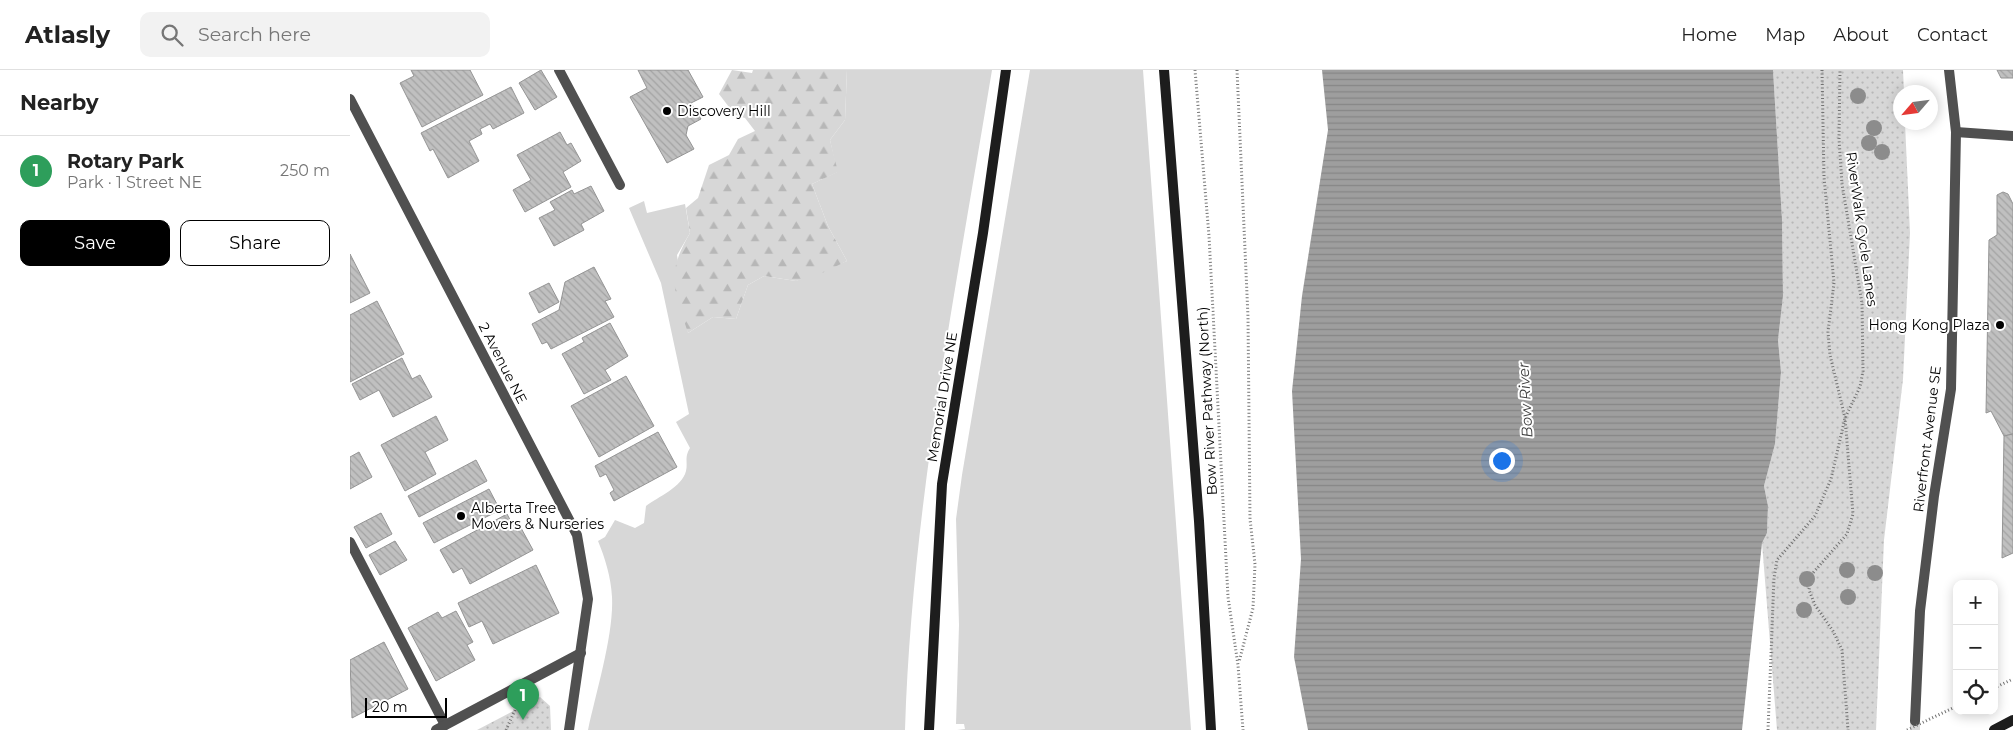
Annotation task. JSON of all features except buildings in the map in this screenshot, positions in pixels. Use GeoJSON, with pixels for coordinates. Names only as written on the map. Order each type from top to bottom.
{"type":"FeatureCollection","features":[{"type":"Feature","properties":{"kind":"main road","name":"Memorial Drive NE"},"geometry":{"type":"LineString","coordinates":[[929,730],[942,484],[983,233],[1006,70]]}},
{"type":"Feature","properties":{"kind":"main road"},"geometry":{"type":"LineString","coordinates":[[1164,70],[1199,521],[1211,730]]}},
{"type":"Feature","properties":{"kind":"main road"},"geometry":{"type":"LineString","coordinates":[[1994,730],[2013,720]]}},
{"type":"Feature","properties":{"kind":"street"},"geometry":{"type":"LineString","coordinates":[[559,70],[620,185]]}},
{"type":"Feature","properties":{"kind":"street","name":"Riverfront Avenue SE"},"geometry":{"type":"LineString","coordinates":[[1915,721],[1920,611],[1950,389],[1956,132],[1949,70]]}},
{"type":"Feature","properties":{"kind":"street","name":"2 Avenue NE"},"geometry":{"type":"LineString","coordinates":[[350,99],[577,535],[588,599],[569,730]]}},
{"type":"Feature","properties":{"kind":"street"},"geometry":{"type":"LineString","coordinates":[[1956,132],[2013,136]]}},
{"type":"Feature","properties":{"kind":"street"},"geometry":{"type":"LineString","coordinates":[[350,542],[441,728],[581,653]]}},
{"type":"Feature","properties":{"kind":"path","name":"Bow River Pathway (North)"},"geometry":{"type":"LineString","coordinates":[[1195,70],[1210,245],[1228,597],[1238,665],[1243,730]]}},
{"type":"Feature","properties":{"kind":"path"},"geometry":{"type":"LineString","coordinates":[[1237,70],[1248,317],[1250,519],[1255,564],[1253,608],[1238,665]]}},
{"type":"Feature","properties":{"kind":"path"},"geometry":{"type":"LineString","coordinates":[[1822,70],[1824,177],[1834,283],[1828,332],[1830,355],[1845,418],[1853,514],[1847,534],[1816,568],[1809,581],[1811,598],[1833,631],[1842,650],[1848,730]]}},
{"type":"Feature","properties":{"kind":"path","name":"RiverWalk Cycle Lanes"},"geometry":{"type":"LineString","coordinates":[[1768,730],[1774,578],[1777,560],[1815,516],[1830,479],[1845,418],[1860,387],[1863,371],[1862,313],[1842,184],[1839,139],[1840,70]]}},
{"type":"Feature","properties":{"kind":"path"},"geometry":{"type":"LineString","coordinates":[[1998,686],[2012,679]]}},
{"type":"Feature","properties":{"kind":"path"},"geometry":{"type":"LineString","coordinates":[[1907,730],[1953,708]]}},
{"type":"Feature","properties":{"kind":"green space"},"geometry":{"type":"Polygon","coordinates":[[[732,70],[752,73],[753,70],[847,70],[845,120],[830,140],[838,172],[812,184],[828,226],[847,261],[816,276],[796,281],[764,276],[748,285],[736,319],[713,317],[688,333],[674,282],[677,260],[690,233],[686,208],[698,198],[709,165],[729,155],[738,139],[755,131],[745,118],[735,115],[719,94],[732,70]]]}},
{"type":"Feature","properties":{"kind":"green space"},"geometry":{"type":"Polygon","coordinates":[[[847,70],[992,70],[950,316],[926,481],[909,647],[905,730],[588,730],[604,663],[612,612],[609,575],[598,541],[605,537],[615,520],[635,528],[644,523],[646,506],[675,487],[684,477],[687,468],[687,454],[690,448],[676,422],[689,414],[661,283],[629,208],[644,201],[647,213],[685,204],[690,233],[677,255],[688,333],[713,317],[736,319],[748,285],[764,276],[796,281],[847,261],[828,226],[812,184],[837,172],[830,140],[845,120],[847,70]]]}},
{"type":"Feature","properties":{"kind":"green space"},"geometry":{"type":"Polygon","coordinates":[[[1030,70],[1143,70],[1191,730],[957,730],[965,729],[964,724],[956,724],[959,625],[956,519],[1030,70]]]}},
{"type":"Feature","properties":{"kind":"green space"},"geometry":{"type":"Polygon","coordinates":[[[1773,70],[1903,70],[1904,85],[1893,85],[1893,130],[1905,130],[1910,233],[1903,379],[1884,540],[1876,730],[1777,730],[1762,543],[1767,533],[1768,506],[1764,486],[1775,444],[1781,372],[1778,340],[1783,296],[1782,219],[1773,70]]]}},
{"type":"Feature","properties":{"kind":"green space"},"geometry":{"type":"Polygon","coordinates":[[[540,697],[550,706],[551,730],[477,730],[540,697]]]}},
{"type":"Feature","properties":{"kind":"water","name":"Bow River"},"geometry":{"type":"Polygon","coordinates":[[[1322,70],[1773,70],[1782,219],[1783,296],[1778,340],[1781,372],[1775,444],[1764,486],[1768,506],[1767,533],[1762,543],[1742,730],[1308,730],[1294,657],[1301,559],[1292,391],[1302,296],[1328,130],[1322,70]]]}},
{"type":"Feature","properties":{"kind":"tunnel"},"geometry":{"type":"LineString","coordinates":[[1915,721],[1915,730]]}},
{"type":"Feature","properties":{"kind":"place","name":"Discovery Hill"},"geometry":{"type":"Point","coordinates":[667,111]}},
{"type":"Feature","properties":{"kind":"place","name":"Hong Kong Plaza"},"geometry":{"type":"Point","coordinates":[2000,325]}},
{"type":"Feature","properties":{"kind":"place","name":"Alberta Tree Movers & Nurseries"},"geometry":{"type":"Point","coordinates":[461,516]}},
{"type":"Feature","properties":{"kind":"place","name":"Rotary Park"},"geometry":{"type":"Point","coordinates":[523,720]}}]}
